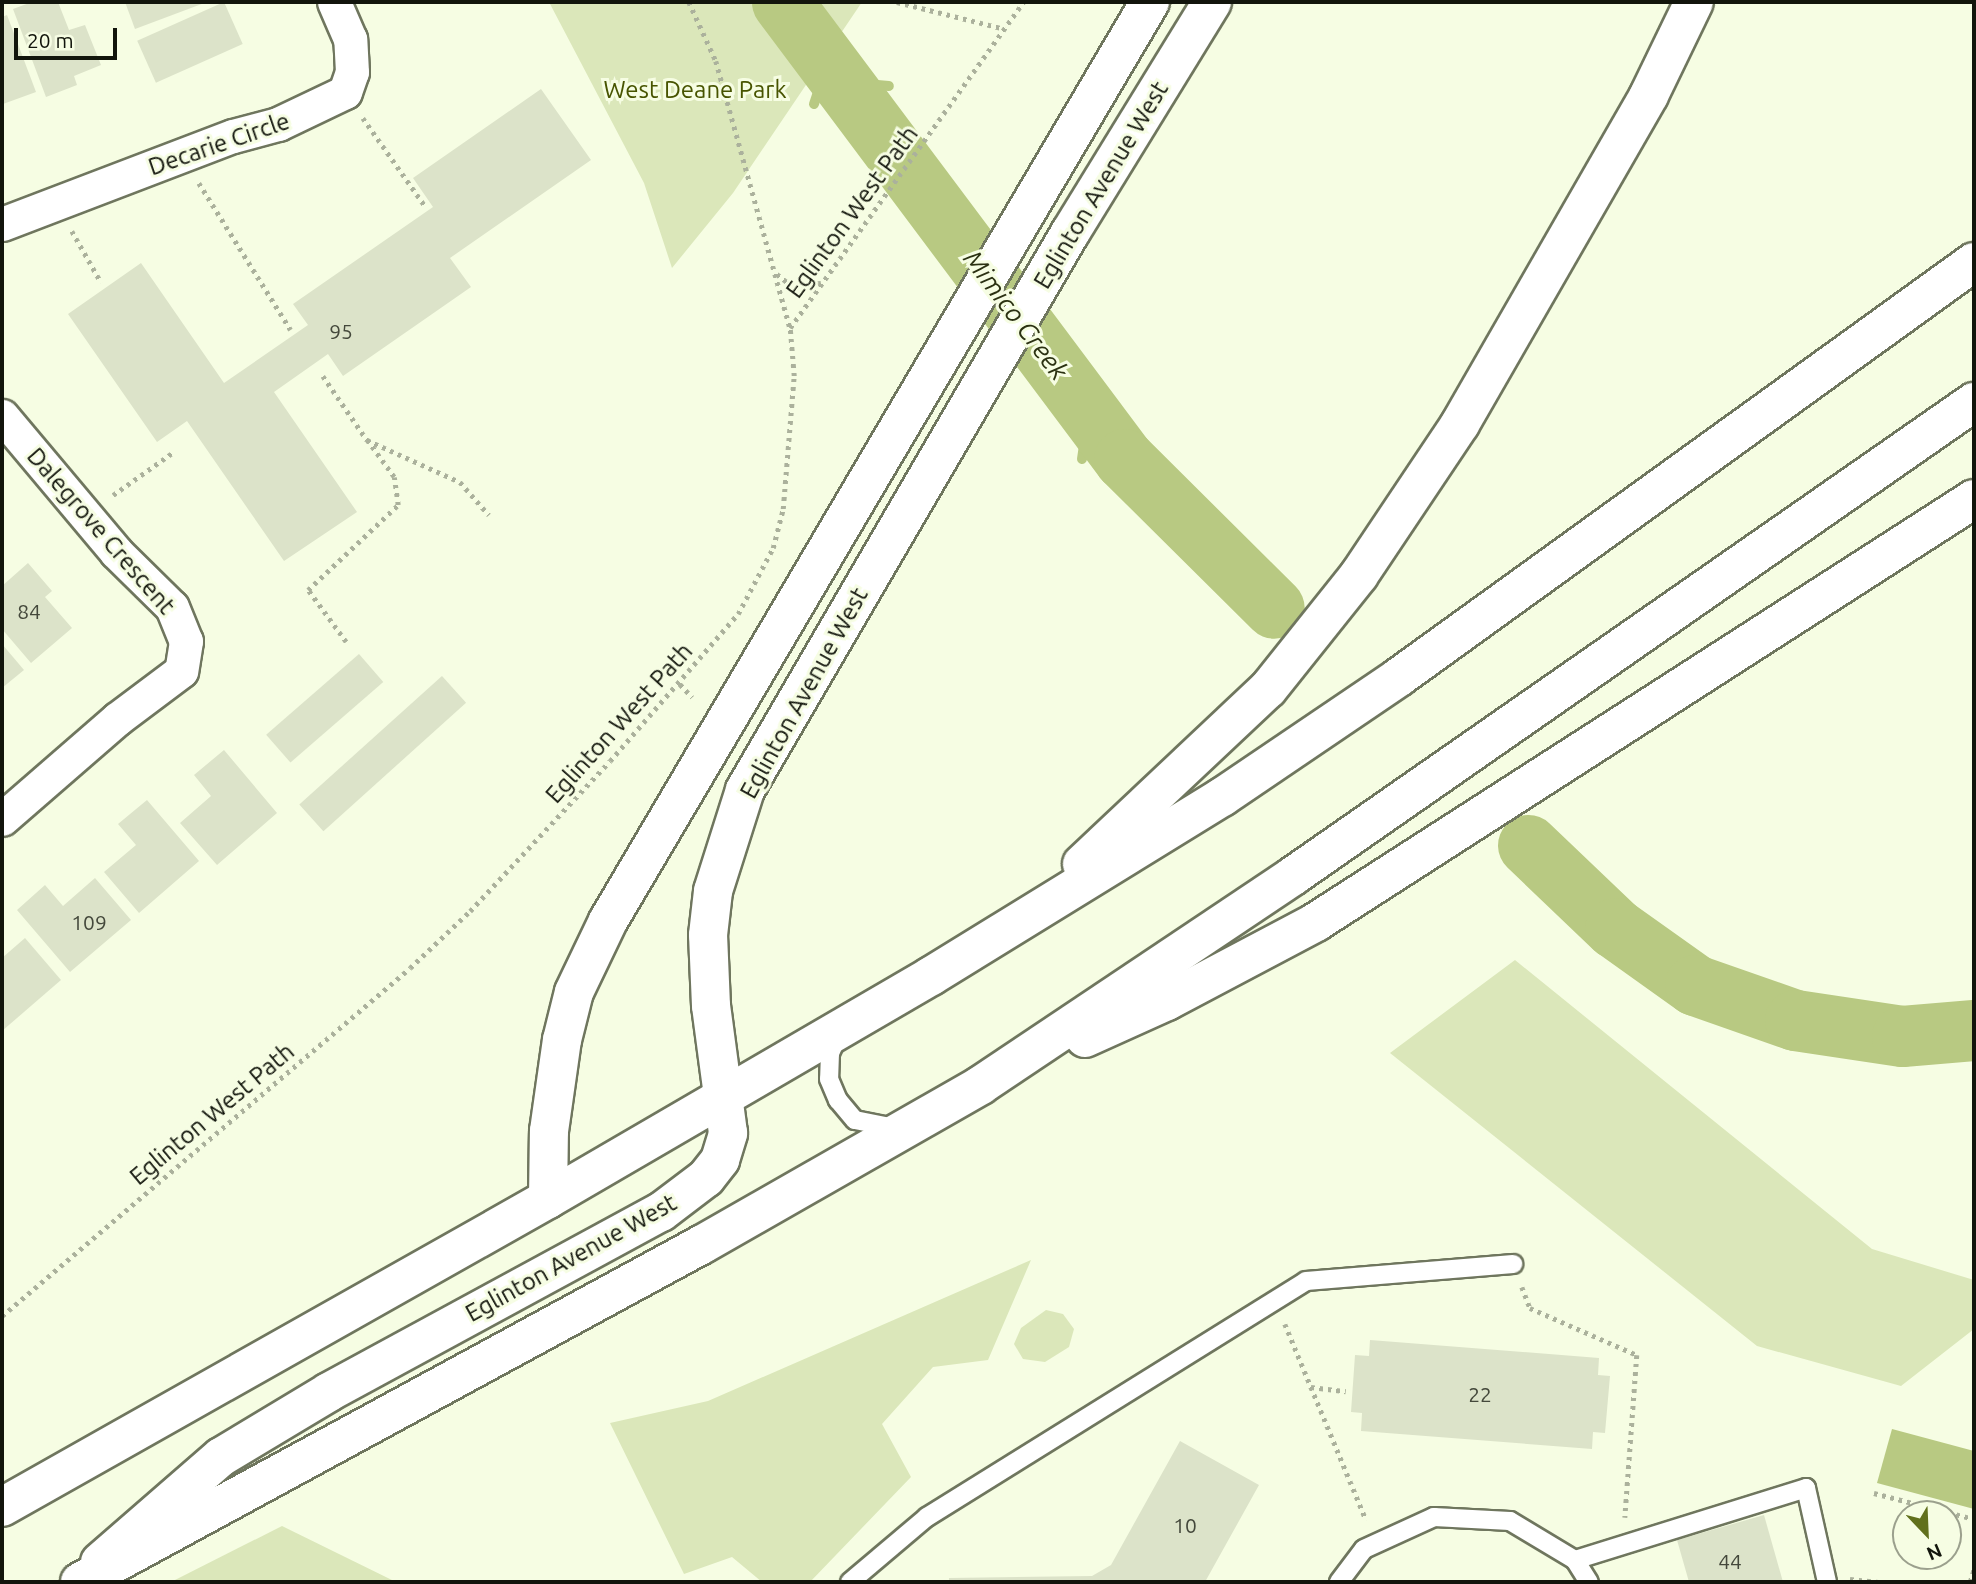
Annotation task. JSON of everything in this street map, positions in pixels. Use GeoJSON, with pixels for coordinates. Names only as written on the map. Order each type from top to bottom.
{"type":"FeatureCollection","features":[{"type":"Feature","properties":{"kind":"main road","name":"Eglinton Avenue West"},"geometry":{"type":"LineString","coordinates":[[548,1199],[549,1131],[562,1040],[574,992],[608,921],[1150,2]]}},
{"type":"Feature","properties":{"kind":"main road","name":"Eglinton Avenue West"},"geometry":{"type":"LineString","coordinates":[[79,1582],[221,1457],[329,1392],[661,1212],[706,1178],[720,1160],[728,1133],[726,1095],[711,1006],[708,935],[713,891],[745,790],[1070,233],[1212,2]]}},
{"type":"Feature","properties":{"kind":"main road"},"geometry":{"type":"LineString","coordinates":[[990,940],[1219,738],[1335,608],[1460,424],[1648,94],[1694,2]]}},
{"type":"Feature","properties":{"kind":"main road"},"geometry":{"type":"LineString","coordinates":[[2,1507],[548,1199],[842,1028],[1222,797],[1399,677],[1974,261]]}},
{"type":"Feature","properties":{"kind":"main road"},"geometry":{"type":"LineString","coordinates":[[79,1582],[910,1129],[981,1085],[1293,876],[1974,402]]}},
{"type":"Feature","properties":{"kind":"main road"},"geometry":{"type":"LineString","coordinates":[[981,1085],[1167,1001],[1316,922],[1974,501]]}},
{"type":"Feature","properties":{"kind":"street"},"geometry":{"type":"LineString","coordinates":[[334,2],[350,39],[352,72],[345,92]]}},
{"type":"Feature","properties":{"kind":"street","name":"Decarie Circle"},"geometry":{"type":"LineString","coordinates":[[2,224],[182,156],[278,124],[345,92]]}},
{"type":"Feature","properties":{"kind":"street","name":"Dalegrove Crescent"},"geometry":{"type":"LineString","coordinates":[[2,416],[85,515],[172,607],[186,640],[181,671],[2,819]]}},
{"type":"Feature","properties":{"kind":"lane"},"geometry":{"type":"LineString","coordinates":[[842,1028],[830,1053],[829,1079],[838,1100],[855,1120],[910,1129]]}},
{"type":"Feature","properties":{"kind":"lane"},"geometry":{"type":"LineString","coordinates":[[850,1582],[927,1517],[1306,1281],[1513,1264]]}},
{"type":"Feature","properties":{"kind":"lane"},"geometry":{"type":"LineString","coordinates":[[1575,1560],[1806,1488],[1827,1582]]}},
{"type":"Feature","properties":{"kind":"lane"},"geometry":{"type":"LineString","coordinates":[[1339,1582],[1364,1549],[1434,1517],[1510,1521],[1575,1560],[1589,1582]]}},
{"type":"Feature","properties":{"kind":"path"},"geometry":{"type":"LineString","coordinates":[[689,2],[716,61],[790,328]]}},
{"type":"Feature","properties":{"kind":"path"},"geometry":{"type":"LineString","coordinates":[[897,2],[1006,29]]}},
{"type":"Feature","properties":{"kind":"path","name":"Eglinton West Path"},"geometry":{"type":"LineString","coordinates":[[2,1316],[410,968],[470,911],[680,684],[738,614],[773,548],[783,509],[792,419],[790,328],[1023,2]]}},
{"type":"Feature","properties":{"kind":"path"},"geometry":{"type":"LineString","coordinates":[[345,92],[425,206]]}},
{"type":"Feature","properties":{"kind":"path"},"geometry":{"type":"LineString","coordinates":[[182,156],[291,330]]}},
{"type":"Feature","properties":{"kind":"path"},"geometry":{"type":"LineString","coordinates":[[57,203],[101,282]]}},
{"type":"Feature","properties":{"kind":"path"},"geometry":{"type":"LineString","coordinates":[[775,272],[792,286],[822,282]]}},
{"type":"Feature","properties":{"kind":"path"},"geometry":{"type":"LineString","coordinates":[[323,376],[394,477],[398,505],[308,590],[346,642]]}},
{"type":"Feature","properties":{"kind":"path"},"geometry":{"type":"LineString","coordinates":[[367,440],[460,482],[489,515]]}},
{"type":"Feature","properties":{"kind":"path"},"geometry":{"type":"LineString","coordinates":[[85,515],[172,453]]}},
{"type":"Feature","properties":{"kind":"path"},"geometry":{"type":"LineString","coordinates":[[680,684],[692,696]]}},
{"type":"Feature","properties":{"kind":"path"},"geometry":{"type":"LineString","coordinates":[[1513,1264],[1530,1308],[1637,1355],[1623,1547]]}},
{"type":"Feature","properties":{"kind":"path"},"geometry":{"type":"LineString","coordinates":[[1275,1300],[1376,1544]]}},
{"type":"Feature","properties":{"kind":"path"},"geometry":{"type":"LineString","coordinates":[[1311,1387],[1346,1391]]}},
{"type":"Feature","properties":{"kind":"path"},"geometry":{"type":"LineString","coordinates":[[1874,1493],[1974,1519]]}},
{"type":"Feature","properties":{"kind":"path"},"geometry":{"type":"LineString","coordinates":[[1970,1582],[1974,1569]]}},
{"type":"Feature","properties":{"kind":"green space","name":"West Deane Park"},"geometry":{"type":"Polygon","coordinates":[[[549,2],[862,2],[733,193],[672,268],[644,183],[549,2]]]}},
{"type":"Feature","properties":{"kind":"green space"},"geometry":{"type":"Polygon","coordinates":[[[1515,960],[1872,1249],[1974,1280],[1974,1329],[1901,1386],[1757,1346],[1390,1053],[1515,960]]]}},
{"type":"Feature","properties":{"kind":"green space"},"geometry":{"type":"Polygon","coordinates":[[[1031,1260],[988,1360],[933,1367],[882,1424],[911,1477],[810,1582],[762,1582],[732,1557],[684,1574],[610,1423],[708,1401],[1031,1260]]]}},
{"type":"Feature","properties":{"kind":"green space"},"geometry":{"type":"Polygon","coordinates":[[[1046,1310],[1063,1314],[1074,1329],[1069,1347],[1045,1362],[1023,1359],[1014,1344],[1021,1328],[1046,1310]]]}},
{"type":"Feature","properties":{"kind":"green space"},"geometry":{"type":"Polygon","coordinates":[[[282,1526],[396,1582],[171,1582],[282,1526]]]}},
{"type":"Feature","properties":{"kind":"shaded area"},"geometry":{"type":"Polygon","coordinates":[[[1892,1429],[1974,1451],[1974,1509],[1962,1506],[1962,1500],[1940,1500],[1877,1483],[1892,1429]]]}},
{"type":"Feature","properties":{"kind":"building"},"geometry":{"type":"Polygon","coordinates":[[[32,2],[58,2],[69,30],[85,25],[101,65],[74,76],[77,85],[46,97],[13,9],[32,2]]]}},
{"type":"Feature","properties":{"kind":"building"},"geometry":{"type":"Polygon","coordinates":[[[125,2],[207,2],[135,29],[125,2]]]}},
{"type":"Feature","properties":{"kind":"building"},"geometry":{"type":"Polygon","coordinates":[[[224,2],[243,44],[156,83],[137,41],[224,2]]]}},
{"type":"Feature","properties":{"kind":"building"},"geometry":{"type":"Polygon","coordinates":[[[7,15],[36,92],[3,104],[2,17],[7,15]]]}},
{"type":"Feature","properties":{"kind":"building"},"geometry":{"type":"Polygon","coordinates":[[[541,89],[591,160],[450,258],[471,287],[343,376],[328,354],[274,392],[357,512],[284,561],[187,421],[157,442],[68,314],[141,263],[224,383],[308,325],[293,304],[433,207],[413,178],[541,89]]]}},
{"type":"Feature","properties":{"kind":"building"},"geometry":{"type":"Polygon","coordinates":[[[28,563],[52,591],[45,597],[72,628],[31,663],[2,629],[2,586],[28,563]]]}},
{"type":"Feature","properties":{"kind":"building"},"geometry":{"type":"Polygon","coordinates":[[[2,644],[24,670],[2,688],[2,644]]]}},
{"type":"Feature","properties":{"kind":"building"},"geometry":{"type":"Polygon","coordinates":[[[359,654],[383,682],[290,763],[266,735],[359,654]]]}},
{"type":"Feature","properties":{"kind":"building"},"geometry":{"type":"Polygon","coordinates":[[[442,676],[466,703],[323,831],[299,804],[442,676]]]}},
{"type":"Feature","properties":{"kind":"building"},"geometry":{"type":"Polygon","coordinates":[[[224,750],[277,813],[217,865],[180,823],[211,796],[194,775],[224,750]]]}},
{"type":"Feature","properties":{"kind":"building"},"geometry":{"type":"Polygon","coordinates":[[[147,800],[199,861],[139,913],[104,872],[136,845],[118,824],[147,800]]]}},
{"type":"Feature","properties":{"kind":"building"},"geometry":{"type":"Polygon","coordinates":[[[95,878],[131,920],[70,972],[17,910],[45,885],[63,906],[95,878]]]}},
{"type":"Feature","properties":{"kind":"building"},"geometry":{"type":"Polygon","coordinates":[[[25,938],[61,980],[2,1031],[2,958],[25,938]]]}},
{"type":"Feature","properties":{"kind":"building"},"geometry":{"type":"Polygon","coordinates":[[[1370,1340],[1599,1358],[1598,1375],[1610,1376],[1605,1433],[1593,1432],[1592,1449],[1361,1431],[1362,1413],[1351,1412],[1355,1355],[1369,1356],[1370,1340]]]}},
{"type":"Feature","properties":{"kind":"building"},"geometry":{"type":"Polygon","coordinates":[[[1180,1441],[1259,1485],[1205,1582],[949,1582],[949,1578],[1092,1576],[1111,1565],[1180,1441]]]}},
{"type":"Feature","properties":{"kind":"building"},"geometry":{"type":"Polygon","coordinates":[[[1764,1515],[1783,1582],[1689,1582],[1677,1540],[1764,1515]]]}},
{"type":"Feature","properties":{"kind":"waterway","name":"Mimico Creek"},"geometry":{"type":"LineString","coordinates":[[782,2],[1124,459],[1274,608]]}},
{"type":"Feature","properties":{"kind":"waterway"},"geometry":{"type":"LineString","coordinates":[[814,104],[828,62]]}},
{"type":"Feature","properties":{"kind":"waterway"},"geometry":{"type":"LineString","coordinates":[[843,82],[889,86]]}},
{"type":"Feature","properties":{"kind":"waterway"},"geometry":{"type":"LineString","coordinates":[[1082,459],[1089,411]]}},
{"type":"Feature","properties":{"kind":"waterway","name":"Mimico Creek"},"geometry":{"type":"LineString","coordinates":[[1528,845],[1615,928],[1695,985],[1795,1020],[1902,1036],[1974,1030]]}}]}
